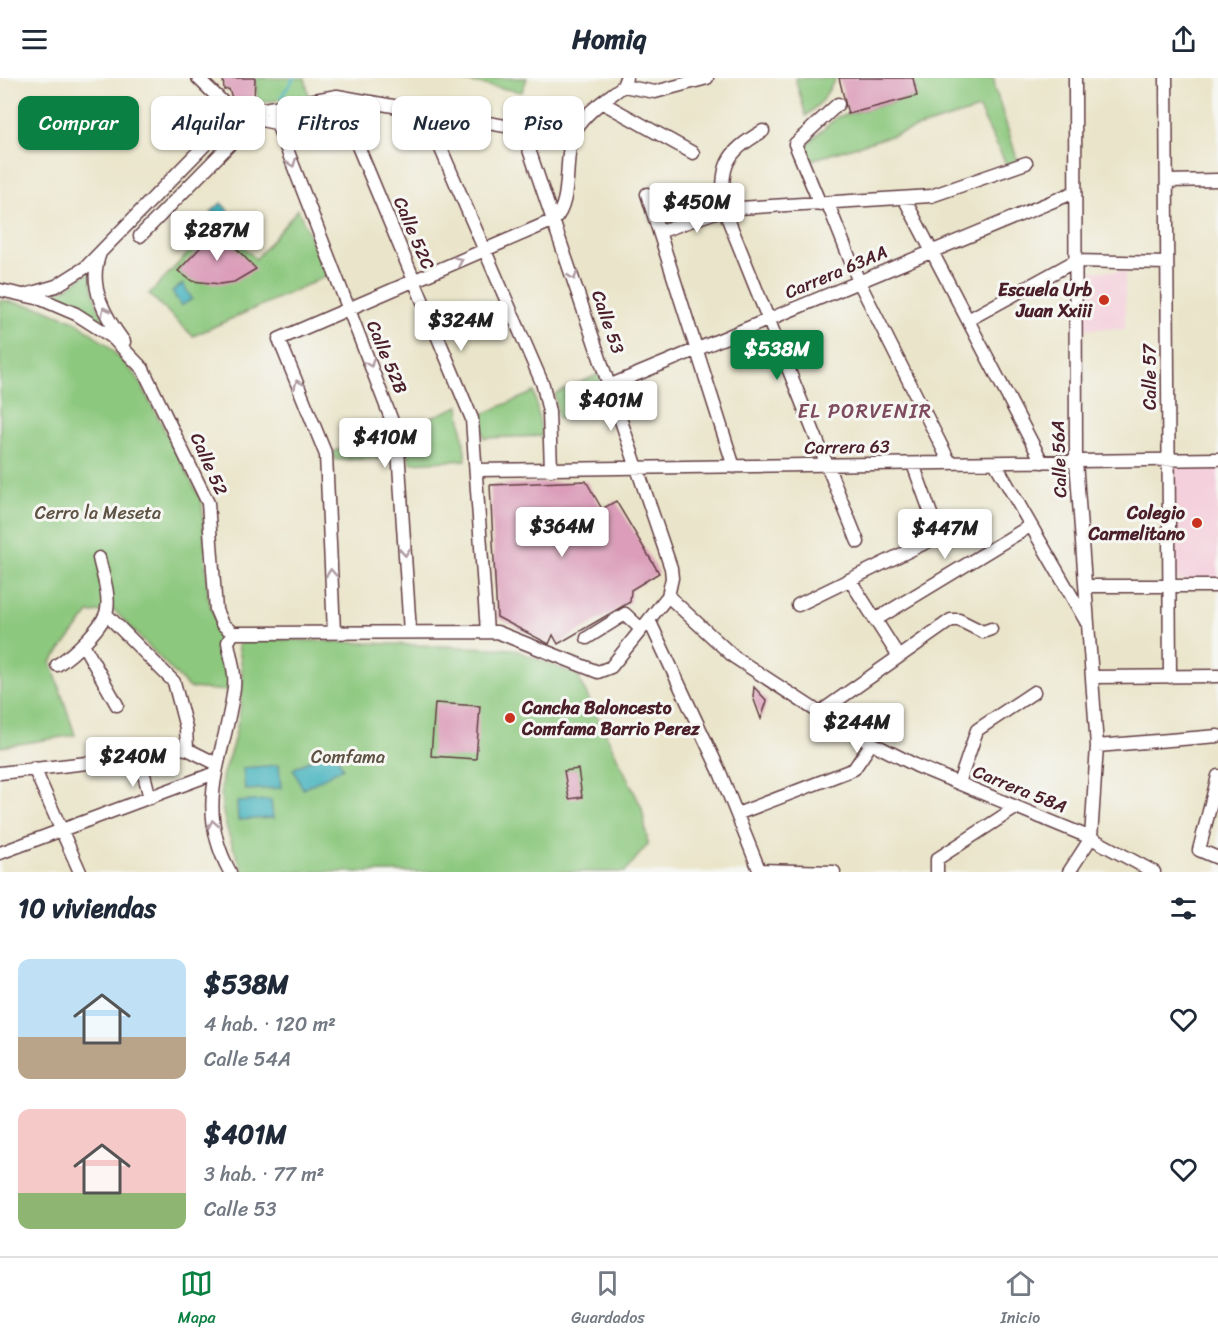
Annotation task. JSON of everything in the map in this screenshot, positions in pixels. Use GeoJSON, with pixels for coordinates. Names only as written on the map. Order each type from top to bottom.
{"type":"FeatureCollection","features":[{"type":"Feature","properties":{"kind":"street"},"geometry":{"type":"LineString","coordinates":[[198,78],[216,96]]}},
{"type":"Feature","properties":{"kind":"street"},"geometry":{"type":"LineString","coordinates":[[334,632],[326,455],[279,339],[554,220],[562,208],[572,140],[580,122],[625,82],[655,92],[707,78]]}},
{"type":"Feature","properties":{"kind":"street","name":"Calle 56A"},"geometry":{"type":"LineString","coordinates":[[1075,78],[1076,461],[1097,746],[1091,838]]}},
{"type":"Feature","properties":{"kind":"street","name":"Calle 57"},"geometry":{"type":"LineString","coordinates":[[1166,78],[1170,677]]}},
{"type":"Feature","properties":{"kind":"street"},"geometry":{"type":"LineString","coordinates":[[603,103],[693,153]]}},
{"type":"Feature","properties":{"kind":"street"},"geometry":{"type":"LineString","coordinates":[[838,104],[795,144],[859,282],[950,463]]}},
{"type":"Feature","properties":{"kind":"street"},"geometry":{"type":"LineString","coordinates":[[265,109],[277,107]]}},
{"type":"Feature","properties":{"kind":"street","name":"Calle 52B"},"geometry":{"type":"LineString","coordinates":[[271,108],[397,434],[410,632]]}},
{"type":"Feature","properties":{"kind":"street"},"geometry":{"type":"LineString","coordinates":[[140,236],[254,123],[268,120],[276,123]]}},
{"type":"Feature","properties":{"kind":"street","name":"Calle 53"},"geometry":{"type":"LineString","coordinates":[[491,124],[522,129],[611,385],[671,568],[671,588],[668,596]]}},
{"type":"Feature","properties":{"kind":"street"},"geometry":{"type":"LineString","coordinates":[[763,131],[734,150],[727,160],[722,184],[724,209],[858,542]]}},
{"type":"Feature","properties":{"kind":"street"},"geometry":{"type":"LineString","coordinates":[[25,295],[68,280],[101,250],[199,150]]}},
{"type":"Feature","properties":{"kind":"street","name":"Calle 52C"},"geometry":{"type":"LineString","coordinates":[[360,150],[468,406],[474,428],[487,632]]}},
{"type":"Feature","properties":{"kind":"street"},"geometry":{"type":"LineString","coordinates":[[442,150],[543,385],[549,412],[551,470]]}},
{"type":"Feature","properties":{"kind":"street"},"geometry":{"type":"LineString","coordinates":[[659,232],[724,209],[905,200],[931,196],[1026,163]]}},
{"type":"Feature","properties":{"kind":"street"},"geometry":{"type":"LineString","coordinates":[[184,165],[197,178]]}},
{"type":"Feature","properties":{"kind":"street"},"geometry":{"type":"LineString","coordinates":[[1167,181],[1218,180]]}},
{"type":"Feature","properties":{"kind":"street","name":"Carrera 63AA"},"geometry":{"type":"LineString","coordinates":[[611,385],[1075,192]]}},
{"type":"Feature","properties":{"kind":"street"},"geometry":{"type":"LineString","coordinates":[[648,194],[734,467]]}},
{"type":"Feature","properties":{"kind":"street"},"geometry":{"type":"LineString","coordinates":[[905,200],[1042,462]]}},
{"type":"Feature","properties":{"kind":"street"},"geometry":{"type":"LineString","coordinates":[[101,250],[95,274],[102,306],[136,360]]}},
{"type":"Feature","properties":{"kind":"street"},"geometry":{"type":"LineString","coordinates":[[968,320],[1075,261],[1167,263]]}},
{"type":"Feature","properties":{"kind":"street","name":"Calle 52"},"geometry":{"type":"LineString","coordinates":[[0,290],[58,305],[92,323],[136,360],[150,383],[208,503],[216,610],[222,624],[233,633]]}},
{"type":"Feature","properties":{"kind":"street","name":"Carrera 63"},"geometry":{"type":"LineString","coordinates":[[477,470],[1218,459]]}},
{"type":"Feature","properties":{"kind":"street"},"geometry":{"type":"LineString","coordinates":[[995,463],[1088,626]]}},
{"type":"Feature","properties":{"kind":"street"},"geometry":{"type":"LineString","coordinates":[[798,605],[939,536],[913,464]]}},
{"type":"Feature","properties":{"kind":"street"},"geometry":{"type":"LineString","coordinates":[[875,620],[1030,526]]}},
{"type":"Feature","properties":{"kind":"street"},"geometry":{"type":"LineString","coordinates":[[57,665],[83,644],[106,614],[107,602],[99,558]]}},
{"type":"Feature","properties":{"kind":"street"},"geometry":{"type":"LineString","coordinates":[[850,580],[899,657]]}},
{"type":"Feature","properties":{"kind":"street"},"geometry":{"type":"LineString","coordinates":[[1085,586],[1218,586]]}},
{"type":"Feature","properties":{"kind":"street"},"geometry":{"type":"LineString","coordinates":[[230,872],[214,830],[211,808],[216,769],[234,687],[233,664],[228,642],[233,633],[487,632],[506,635],[593,672],[610,667],[668,596]]}},
{"type":"Feature","properties":{"kind":"street","name":"Carrera 58A"},"geometry":{"type":"LineString","coordinates":[[668,596],[734,657],[871,744],[1091,838],[1154,872]]}},
{"type":"Feature","properties":{"kind":"street"},"geometry":{"type":"LineString","coordinates":[[106,614],[177,687],[186,728],[187,749]]}},
{"type":"Feature","properties":{"kind":"street"},"geometry":{"type":"LineString","coordinates":[[587,638],[625,614],[645,625],[737,814],[760,871],[834,872]]}},
{"type":"Feature","properties":{"kind":"street"},"geometry":{"type":"LineString","coordinates":[[819,713],[951,621],[959,620],[983,633],[992,629]]}},
{"type":"Feature","properties":{"kind":"street"},"geometry":{"type":"LineString","coordinates":[[83,644],[117,705]]}},
{"type":"Feature","properties":{"kind":"street"},"geometry":{"type":"LineString","coordinates":[[1092,677],[1218,676]]}},
{"type":"Feature","properties":{"kind":"street"},"geometry":{"type":"LineString","coordinates":[[959,783],[977,730],[1034,692]]}},
{"type":"Feature","properties":{"kind":"street"},"geometry":{"type":"LineString","coordinates":[[1097,746],[1218,736]]}},
{"type":"Feature","properties":{"kind":"street"},"geometry":{"type":"LineString","coordinates":[[737,814],[854,769],[871,744]]}},
{"type":"Feature","properties":{"kind":"street"},"geometry":{"type":"LineString","coordinates":[[0,772],[170,749],[187,749],[216,769]]}},
{"type":"Feature","properties":{"kind":"street"},"geometry":{"type":"LineString","coordinates":[[139,755],[150,798]]}},
{"type":"Feature","properties":{"kind":"street"},"geometry":{"type":"LineString","coordinates":[[34,768],[80,872]]}},
{"type":"Feature","properties":{"kind":"street"},"geometry":{"type":"LineString","coordinates":[[0,853],[150,798],[216,769]]}},
{"type":"Feature","properties":{"kind":"street"},"geometry":{"type":"LineString","coordinates":[[1218,776],[1199,850],[1218,858]]}},
{"type":"Feature","properties":{"kind":"street"},"geometry":{"type":"LineString","coordinates":[[937,872],[937,859],[1017,807]]}},
{"type":"Feature","properties":{"kind":"street"},"geometry":{"type":"LineString","coordinates":[[1069,872],[1091,838]]}},
{"type":"Feature","properties":{"kind":"shaded area","name":"Escuela Urb Juan Xxiii"},"geometry":{"type":"Polygon","coordinates":[[[1082,271],[1125,271],[1125,329],[1082,329],[1082,271]]]}},
{"type":"Feature","properties":{"kind":"shaded area","name":"Colegio Carmelitano"},"geometry":{"type":"Polygon","coordinates":[[[1175,467],[1218,467],[1218,580],[1176,580],[1175,467]]]}},
{"type":"Feature","properties":{"kind":"green space"},"geometry":{"type":"Polygon","coordinates":[[[255,78],[305,78],[309,96],[277,96],[277,100],[265,102],[265,96],[257,96],[255,78]]]}},
{"type":"Feature","properties":{"kind":"green space"},"geometry":{"type":"Polygon","coordinates":[[[445,78],[527,78],[522,92],[445,78]]]}},
{"type":"Feature","properties":{"kind":"green space"},"geometry":{"type":"Polygon","coordinates":[[[795,78],[836,78],[822,101],[806,116],[795,78]]]}},
{"type":"Feature","properties":{"kind":"green space"},"geometry":{"type":"Polygon","coordinates":[[[913,78],[994,78],[1018,162],[1007,166],[979,109],[808,161],[804,147],[837,117],[917,96],[913,78]]]}},
{"type":"Feature","properties":{"kind":"green space"},"geometry":{"type":"Polygon","coordinates":[[[298,209],[327,276],[193,336],[149,294],[217,223],[256,259],[298,209]]]}},
{"type":"Feature","properties":{"kind":"green space"},"geometry":{"type":"Polygon","coordinates":[[[90,271],[97,304],[113,334],[82,309],[39,295],[66,289],[90,271]]]}},
{"type":"Feature","properties":{"kind":"green space","name":"Cerro la Meseta"},"geometry":{"type":"Polygon","coordinates":[[[0,300],[42,308],[77,322],[107,345],[137,377],[202,502],[208,596],[230,673],[229,691],[189,688],[115,611],[89,613],[51,662],[75,735],[0,747],[0,300]]]}},
{"type":"Feature","properties":{"kind":"green space"},"geometry":{"type":"Polygon","coordinates":[[[599,374],[613,411],[558,418],[555,394],[599,374]]]}},
{"type":"Feature","properties":{"kind":"green space"},"geometry":{"type":"Polygon","coordinates":[[[534,392],[542,436],[484,438],[480,415],[534,392]]]}},
{"type":"Feature","properties":{"kind":"green space"},"geometry":{"type":"Polygon","coordinates":[[[459,406],[466,460],[410,463],[405,428],[459,406]]]}},
{"type":"Feature","properties":{"kind":"green space"},"geometry":{"type":"Polygon","coordinates":[[[387,428],[393,458],[335,460],[333,452],[387,428]]]}},
{"type":"Feature","properties":{"kind":"green space","name":"Comfama"},"geometry":{"type":"Polygon","coordinates":[[[244,638],[513,649],[577,675],[642,808],[648,844],[625,872],[244,872],[226,826],[221,791],[222,778],[232,747],[240,709],[242,671],[238,646],[244,638]]]}},
{"type":"Feature","properties":{"kind":"water"},"geometry":{"type":"Polygon","coordinates":[[[221,203],[240,223],[231,231],[211,212],[221,203]]]}},
{"type":"Feature","properties":{"kind":"water"},"geometry":{"type":"Polygon","coordinates":[[[183,284],[192,299],[181,306],[172,291],[183,284]]]}},
{"type":"Feature","properties":{"kind":"water"},"geometry":{"type":"Polygon","coordinates":[[[333,748],[343,768],[303,789],[293,769],[333,748]]]}},
{"type":"Feature","properties":{"kind":"water"},"geometry":{"type":"Polygon","coordinates":[[[279,765],[281,788],[245,790],[243,768],[279,765]]]}},
{"type":"Feature","properties":{"kind":"water"},"geometry":{"type":"Polygon","coordinates":[[[271,800],[273,818],[238,820],[237,802],[271,800]]]}},
{"type":"Feature","properties":{"kind":"building"},"geometry":{"type":"Polygon","coordinates":[[[223,78],[255,78],[254,96],[231,96],[229,89],[224,90],[223,78]]]}},
{"type":"Feature","properties":{"kind":"building"},"geometry":{"type":"Polygon","coordinates":[[[839,78],[913,78],[917,96],[848,114],[839,78]]]}},
{"type":"Feature","properties":{"kind":"building"},"geometry":{"type":"Polygon","coordinates":[[[218,229],[256,269],[234,282],[220,284],[192,281],[178,271],[218,229]]]}},
{"type":"Feature","properties":{"kind":"building"},"geometry":{"type":"Polygon","coordinates":[[[586,481],[602,509],[616,501],[659,573],[631,590],[630,602],[558,644],[553,635],[549,644],[497,617],[490,485],[586,481]]]}},
{"type":"Feature","properties":{"kind":"building"},"geometry":{"type":"Polygon","coordinates":[[[754,687],[767,701],[761,719],[753,697],[754,687]]]}},
{"type":"Feature","properties":{"kind":"building"},"geometry":{"type":"Polygon","coordinates":[[[435,703],[480,706],[476,759],[431,756],[435,703]]]}},
{"type":"Feature","properties":{"kind":"building"},"geometry":{"type":"Polygon","coordinates":[[[578,769],[582,797],[569,799],[564,771],[578,769]]]}},
{"type":"Feature","properties":{"kind":"waterway"},"geometry":{"type":"LineString","coordinates":[[282,96],[294,78]]}},
{"type":"Feature","properties":{"kind":"place","name":"Escuela Urb Juan Xxiii"},"geometry":{"type":"Point","coordinates":[1104,300]}},
{"type":"Feature","properties":{"kind":"place","name":"Colegio Carmelitano"},"geometry":{"type":"Point","coordinates":[1197,523]}},
{"type":"Feature","properties":{"kind":"place","name":"Cancha Baloncesto Comfama Barrio Perez"},"geometry":{"type":"Point","coordinates":[510,718]}},
{"type":"Feature","properties":{"kind":"district","name":"EL PORVENIR"},"geometry":{"type":"Point","coordinates":[865,411]}}]}
